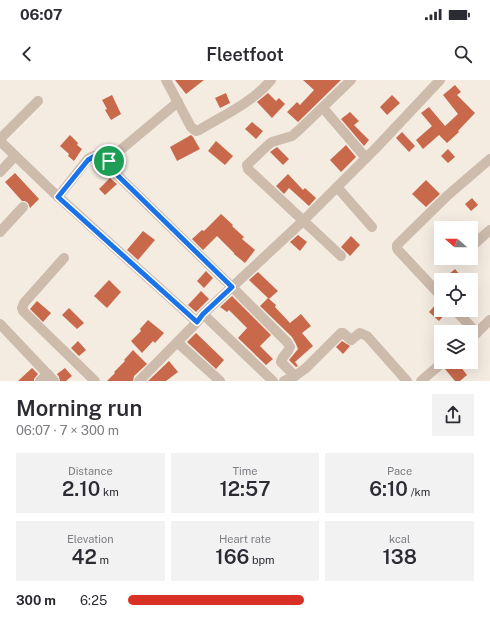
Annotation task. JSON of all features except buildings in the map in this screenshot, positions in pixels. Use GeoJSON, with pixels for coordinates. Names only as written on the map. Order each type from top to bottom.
{"type":"FeatureCollection","features":[{"type":"Feature","properties":{"kind":"street"},"geometry":{"type":"LineString","coordinates":[[166,80],[191,127],[196,131],[245,103],[258,94],[271,80]]}},
{"type":"Feature","properties":{"kind":"street"},"geometry":{"type":"LineString","coordinates":[[341,256],[248,169],[247,165],[272,142],[292,136],[351,80]]}},
{"type":"Feature","properties":{"kind":"street"},"geometry":{"type":"LineString","coordinates":[[139,381],[200,318],[303,221],[366,158],[440,80]]}},
{"type":"Feature","properties":{"kind":"street"},"geometry":{"type":"LineString","coordinates":[[38,101],[0,140],[58,197],[273,381]]}},
{"type":"Feature","properties":{"kind":"street"},"geometry":{"type":"LineString","coordinates":[[178,102],[109,161],[108,165],[287,342],[290,347],[282,358],[281,362],[295,376]]}},
{"type":"Feature","properties":{"kind":"street"},"geometry":{"type":"LineString","coordinates":[[322,108],[366,158]]}},
{"type":"Feature","properties":{"kind":"street"},"geometry":{"type":"LineString","coordinates":[[0,172],[15,156]]}},
{"type":"Feature","properties":{"kind":"street"},"geometry":{"type":"LineString","coordinates":[[58,197],[92,157],[98,156],[109,161]]}},
{"type":"Feature","properties":{"kind":"street"},"geometry":{"type":"LineString","coordinates":[[434,289],[398,250],[398,245],[448,196],[490,158]]}},
{"type":"Feature","properties":{"kind":"street"},"geometry":{"type":"LineString","coordinates":[[337,187],[372,227]]}},
{"type":"Feature","properties":{"kind":"street"},"geometry":{"type":"LineString","coordinates":[[0,232],[23,207]]}},
{"type":"Feature","properties":{"kind":"street"},"geometry":{"type":"LineString","coordinates":[[478,241],[490,230]]}},
{"type":"Feature","properties":{"kind":"street"},"geometry":{"type":"LineString","coordinates":[[64,258],[24,303],[22,308],[23,311],[95,381]]}},
{"type":"Feature","properties":{"kind":"street"},"geometry":{"type":"LineString","coordinates":[[478,332],[490,320]]}},
{"type":"Feature","properties":{"kind":"street"},"geometry":{"type":"LineString","coordinates":[[0,324],[47,379]]}},
{"type":"Feature","properties":{"kind":"street"},"geometry":{"type":"LineString","coordinates":[[284,381],[295,376],[306,368],[341,333],[351,340],[360,333],[367,336],[407,381]]}},
{"type":"Feature","properties":{"kind":"street"},"geometry":{"type":"LineString","coordinates":[[177,342],[220,381]]}},
{"type":"Feature","properties":{"kind":"street"},"geometry":{"type":"LineString","coordinates":[[421,381],[435,369]]}},
{"type":"Feature","properties":{"kind":"route"},"geometry":{"type":"LineString","coordinates":[[98,156],[109,161],[108,165],[110,168],[232,287],[203,314],[197,322],[58,197],[92,157],[98,156]]}}]}
